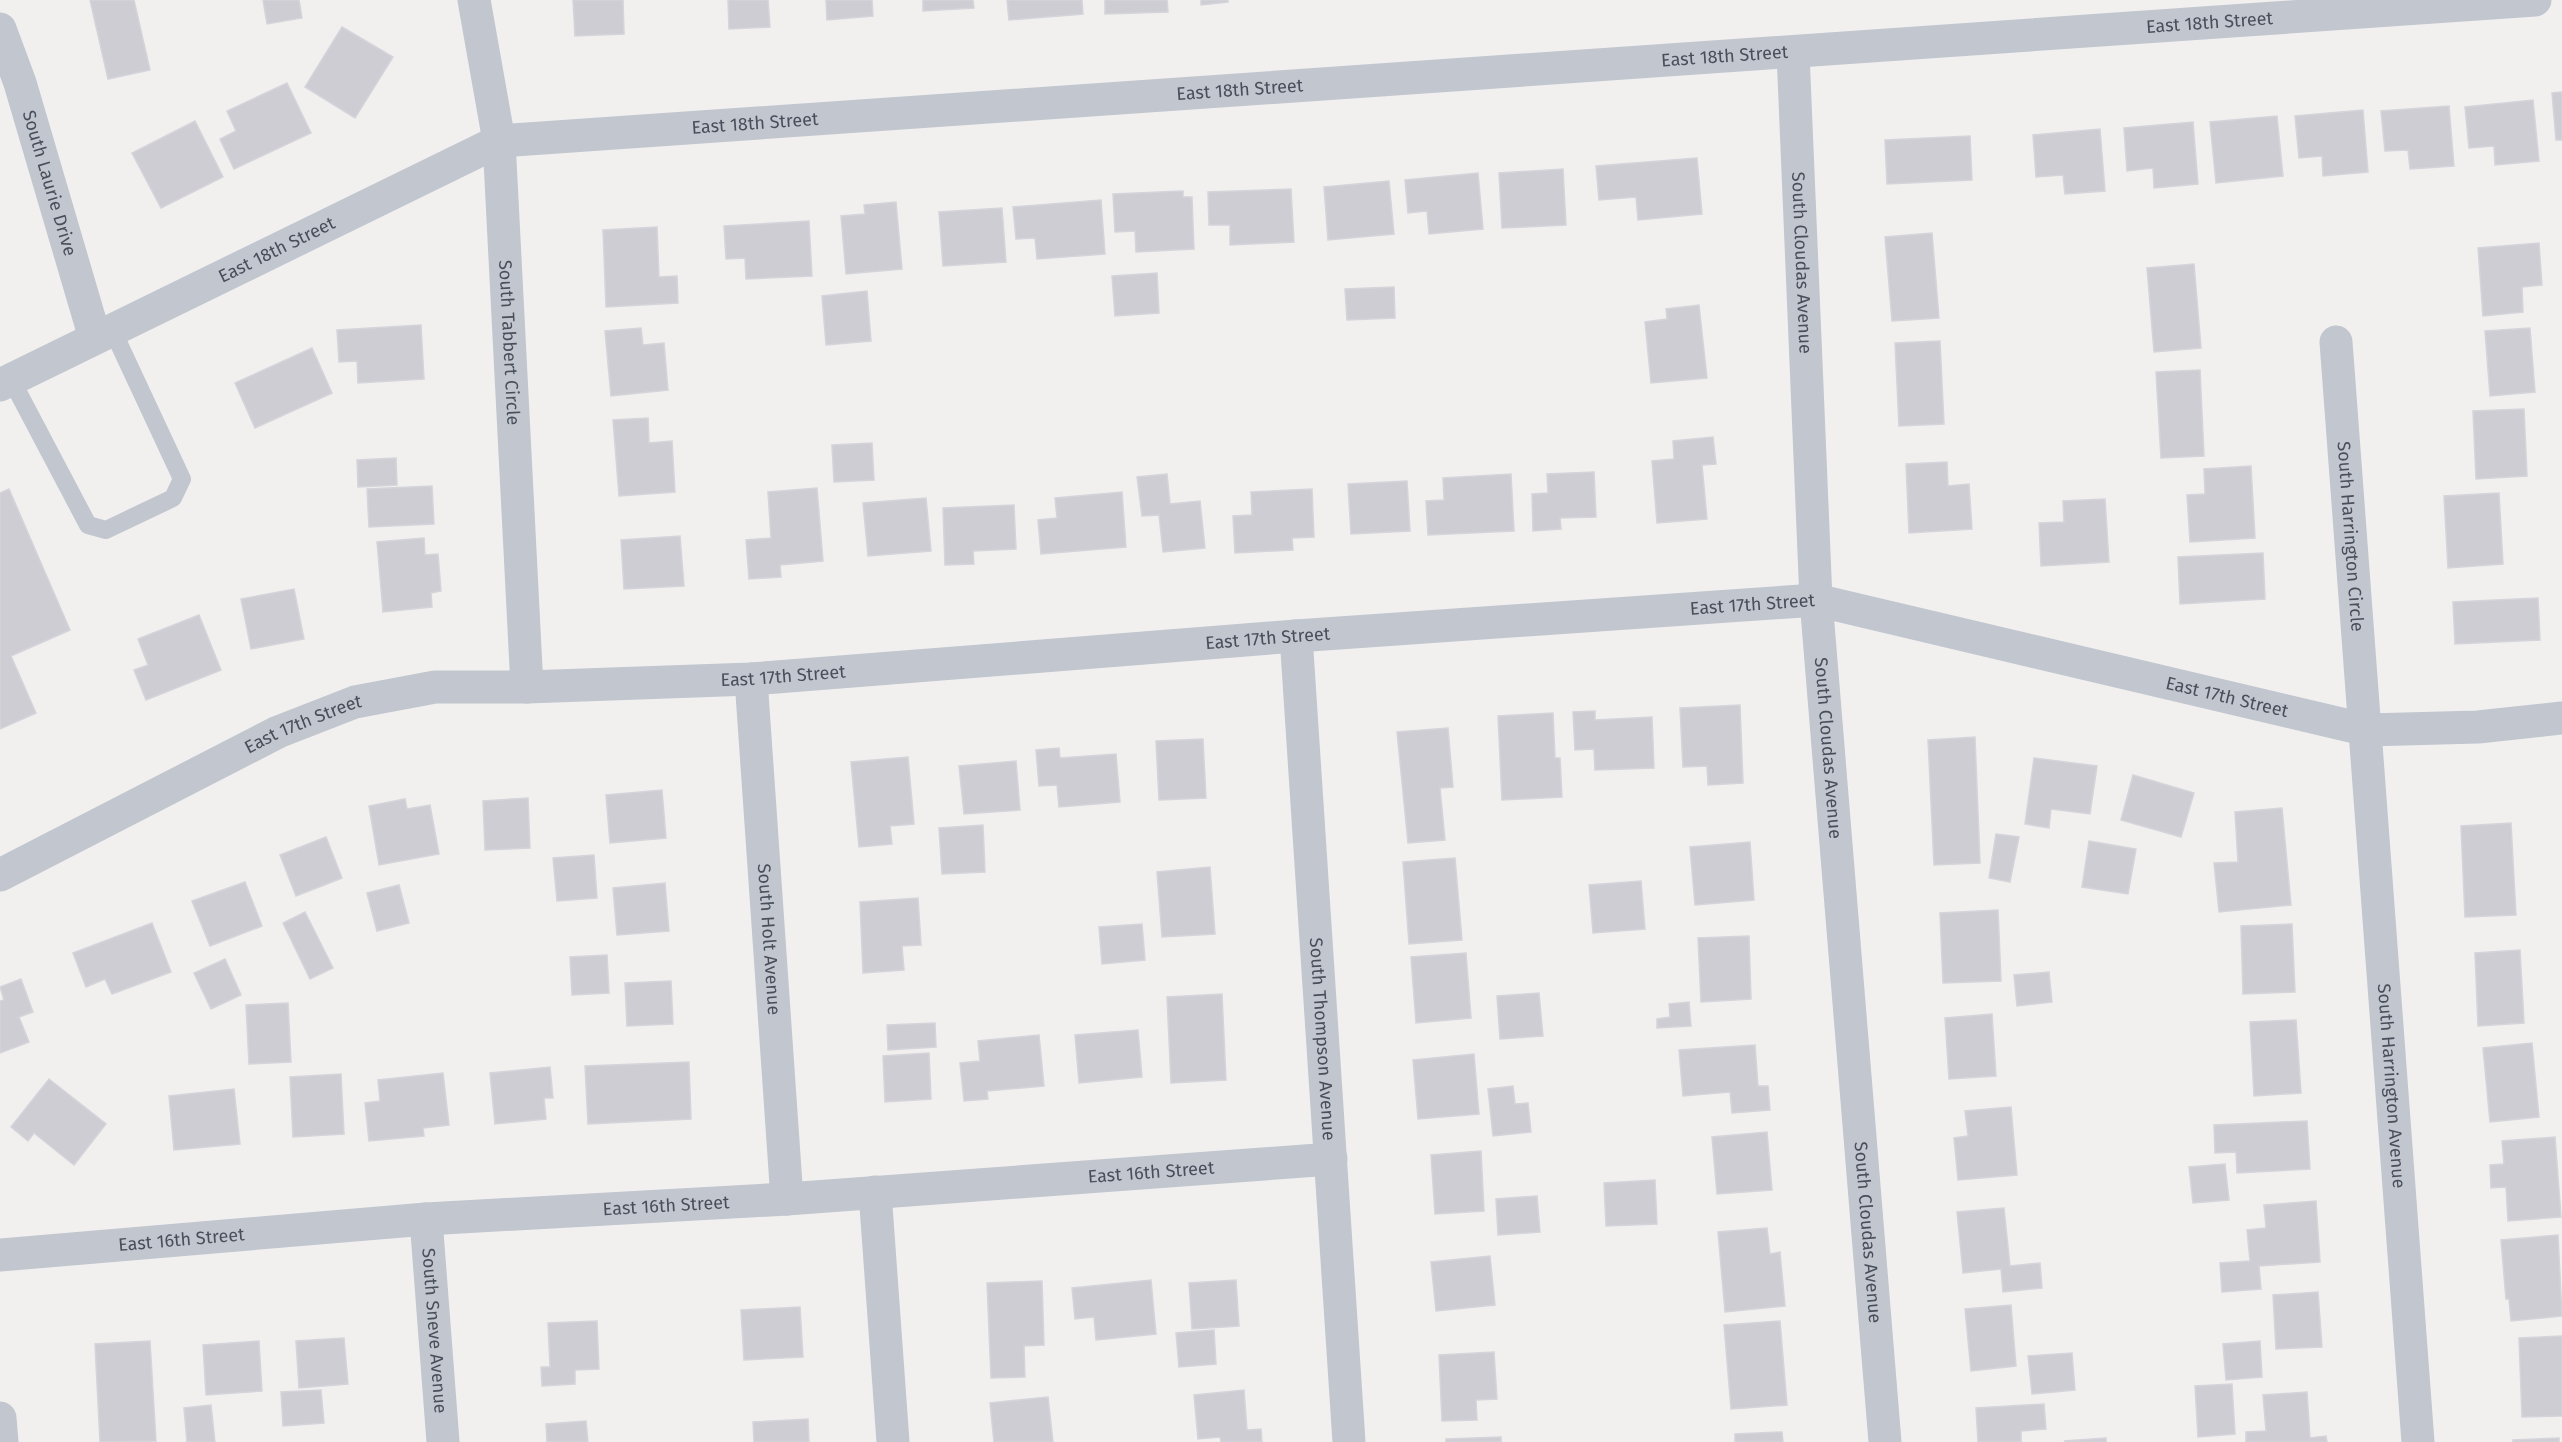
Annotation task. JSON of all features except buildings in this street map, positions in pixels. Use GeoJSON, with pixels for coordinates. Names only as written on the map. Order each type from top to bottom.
{"type":"FeatureCollection","features":[{"type":"Feature","properties":{"kind":"street","name":"South Tabbert Circle"},"geometry":{"type":"LineString","coordinates":[[474,0],[499,141],[527,687]]}},
{"type":"Feature","properties":{"kind":"street","name":"East 18th Street"},"geometry":{"type":"LineString","coordinates":[[6,382],[499,141],[1793,53],[2405,5],[2535,0]]}},
{"type":"Feature","properties":{"kind":"street","name":"South Laurie Drive"},"geometry":{"type":"LineString","coordinates":[[0,29],[103,334]]}},
{"type":"Feature","properties":{"kind":"street","name":"South Cloudas Avenue"},"geometry":{"type":"LineString","coordinates":[[1793,53],[1816,600],[1885,1442]]}},
{"type":"Feature","properties":{"kind":"street","name":"South Harrington Circle"},"geometry":{"type":"LineString","coordinates":[[2336,342],[2367,730]]}},
{"type":"Feature","properties":{"kind":"street","name":"East 17th Street"},"geometry":{"type":"LineString","coordinates":[[0,875],[278,732],[355,702],[435,687],[527,687],[751,679],[1296,636],[1816,600],[2367,730],[2478,727],[2562,718]]}},
{"type":"Feature","properties":{"kind":"street","name":"South Thompson Avenue"},"geometry":{"type":"LineString","coordinates":[[1296,636],[1349,1442]]}},
{"type":"Feature","properties":{"kind":"street","name":"South Holt Avenue"},"geometry":{"type":"LineString","coordinates":[[751,679],[787,1199]]}},
{"type":"Feature","properties":{"kind":"street","name":"South Harrington Avenue"},"geometry":{"type":"LineString","coordinates":[[2367,730],[2418,1442]]}},
{"type":"Feature","properties":{"kind":"street","name":"East 16th Street"},"geometry":{"type":"LineString","coordinates":[[0,1255],[426,1219],[787,1199],[1331,1159]]}},
{"type":"Feature","properties":{"kind":"street"},"geometry":{"type":"LineString","coordinates":[[875,1192],[893,1442]]}},
{"type":"Feature","properties":{"kind":"street","name":"South Sneve Avenue"},"geometry":{"type":"LineString","coordinates":[[426,1219],[443,1442]]}},
{"type":"Feature","properties":{"kind":"street"},"geometry":{"type":"LineString","coordinates":[[0,1418],[2,1442]]}},
{"type":"Feature","properties":{"kind":"lane"},"geometry":{"type":"LineString","coordinates":[[6,382],[88,525],[106,530],[173,498],[182,479],[103,334]]}}]}
